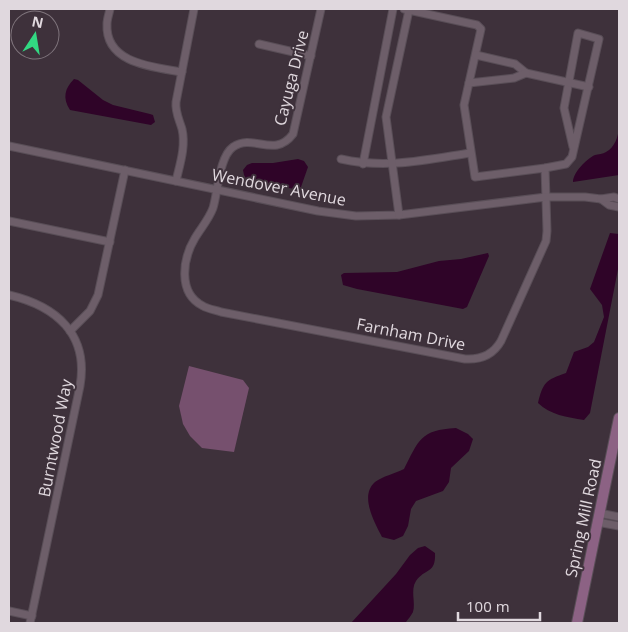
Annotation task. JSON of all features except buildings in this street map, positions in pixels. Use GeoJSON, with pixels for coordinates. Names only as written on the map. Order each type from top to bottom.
{"type":"FeatureCollection","features":[{"type":"Feature","properties":{"kind":"street"},"geometry":{"type":"LineString","coordinates":[[110,9],[107,25],[108,36],[118,53],[138,63],[182,72]]}},
{"type":"Feature","properties":{"kind":"street"},"geometry":{"type":"LineString","coordinates":[[176,181],[183,146],[182,130],[176,111],[194,9]]}},
{"type":"Feature","properties":{"kind":"street","name":"Cayuga Drive"},"geometry":{"type":"LineString","coordinates":[[191,296],[186,283],[185,264],[194,239],[213,208],[224,158],[234,147],[250,142],[278,146],[288,140],[293,134],[321,9]]}},
{"type":"Feature","properties":{"kind":"street"},"geometry":{"type":"LineString","coordinates":[[363,164],[393,9]]}},
{"type":"Feature","properties":{"kind":"street"},"geometry":{"type":"LineString","coordinates":[[399,215],[386,117],[406,9],[477,25],[481,29],[464,105],[475,177],[566,164],[572,157],[599,39],[578,33],[564,108],[573,147]]}},
{"type":"Feature","properties":{"kind":"street"},"geometry":{"type":"LineString","coordinates":[[259,44],[311,56]]}},
{"type":"Feature","properties":{"kind":"street"},"geometry":{"type":"LineString","coordinates":[[476,55],[516,64],[526,72],[589,87]]}},
{"type":"Feature","properties":{"kind":"street"},"geometry":{"type":"LineString","coordinates":[[469,83],[514,78],[526,72]]}},
{"type":"Feature","properties":{"kind":"street","name":"Wendover Avenue"},"geometry":{"type":"LineString","coordinates":[[9,146],[318,211],[356,216],[399,215],[546,196],[601,199],[609,205],[619,207]]}},
{"type":"Feature","properties":{"kind":"street"},"geometry":{"type":"LineString","coordinates":[[341,159],[363,164],[392,164],[470,153]]}},
{"type":"Feature","properties":{"kind":"street"},"geometry":{"type":"LineString","coordinates":[[545,168],[546,196]]}},
{"type":"Feature","properties":{"kind":"street"},"geometry":{"type":"LineString","coordinates":[[70,331],[86,315],[96,300],[125,170]]}},
{"type":"Feature","properties":{"kind":"street","name":"Farnham Drive"},"geometry":{"type":"LineString","coordinates":[[191,296],[203,307],[221,312],[452,357],[465,359],[479,358],[493,352],[501,341],[546,241],[546,196]]}},
{"type":"Feature","properties":{"kind":"street"},"geometry":{"type":"LineString","coordinates":[[601,199],[614,197],[619,199]]}},
{"type":"Feature","properties":{"kind":"street"},"geometry":{"type":"LineString","coordinates":[[9,221],[110,242]]}},
{"type":"Feature","properties":{"kind":"street","name":"Burntwood Way"},"geometry":{"type":"LineString","coordinates":[[9,295],[33,301],[44,307],[55,315],[70,331],[79,352],[81,378],[31,620]]}},
{"type":"Feature","properties":{"kind":"street","name":"Spring Mill Road"},"geometry":{"type":"LineString","coordinates":[[576,623],[619,418]]}},
{"type":"Feature","properties":{"kind":"street"},"geometry":{"type":"LineString","coordinates":[[598,517],[619,517]]}},
{"type":"Feature","properties":{"kind":"street"},"geometry":{"type":"LineString","coordinates":[[598,517],[619,526]]}},
{"type":"Feature","properties":{"kind":"street"},"geometry":{"type":"LineString","coordinates":[[9,611],[31,620]]}},
{"type":"Feature","properties":{"kind":"shaded area"},"geometry":{"type":"Polygon","coordinates":[[[74,79],[113,105],[153,115],[155,122],[151,125],[70,110],[65,97],[68,86],[74,79]]]}},
{"type":"Feature","properties":{"kind":"shaded area"},"geometry":{"type":"Polygon","coordinates":[[[619,128],[619,175],[573,182],[575,175],[584,163],[595,155],[605,153],[614,145],[619,128]]]}},
{"type":"Feature","properties":{"kind":"shaded area"},"geometry":{"type":"Polygon","coordinates":[[[298,159],[304,161],[308,167],[301,187],[294,189],[247,180],[244,175],[243,170],[252,163],[273,163],[298,159]]]}},
{"type":"Feature","properties":{"kind":"shaded area"},"geometry":{"type":"Polygon","coordinates":[[[610,233],[619,234],[619,264],[590,413],[584,420],[553,413],[538,403],[544,386],[550,380],[566,373],[574,352],[588,347],[594,342],[604,317],[602,305],[590,289],[610,233]]]}},
{"type":"Feature","properties":{"kind":"shaded area"},"geometry":{"type":"Polygon","coordinates":[[[488,253],[489,256],[467,307],[463,309],[357,289],[343,285],[341,275],[344,273],[397,272],[439,261],[461,259],[488,253]]]}},
{"type":"Feature","properties":{"kind":"shaded area"},"geometry":{"type":"Polygon","coordinates":[[[189,366],[243,380],[249,388],[234,452],[202,448],[190,436],[183,424],[179,406],[189,366]]]}},
{"type":"Feature","properties":{"kind":"shaded area"},"geometry":{"type":"Polygon","coordinates":[[[456,428],[473,439],[469,451],[451,468],[449,482],[443,491],[416,501],[411,509],[408,526],[403,536],[394,540],[382,537],[368,502],[370,488],[378,480],[404,469],[422,438],[435,431],[456,428]]]}},
{"type":"Feature","properties":{"kind":"shaded area"},"geometry":{"type":"Polygon","coordinates":[[[425,546],[435,553],[434,564],[432,568],[419,577],[414,585],[413,612],[406,622],[351,623],[396,574],[410,555],[418,548],[425,546]]]}}]}
